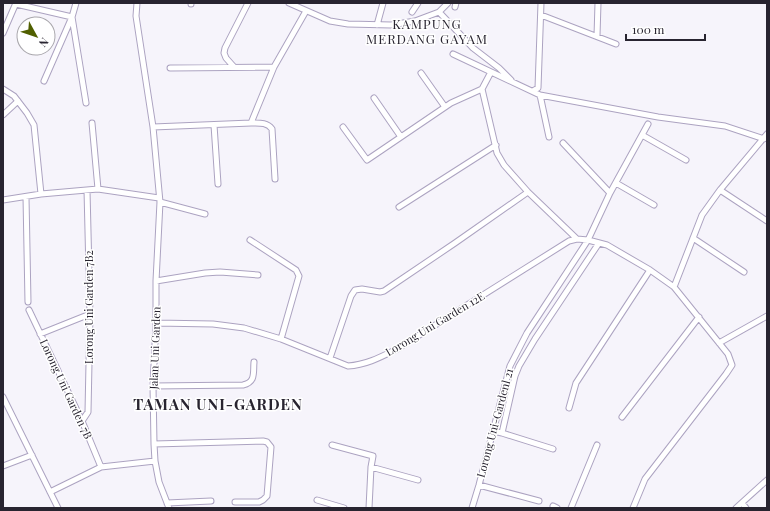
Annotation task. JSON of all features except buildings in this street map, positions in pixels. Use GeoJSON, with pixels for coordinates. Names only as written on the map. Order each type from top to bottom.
{"type":"FeatureCollection","features":[{"type":"Feature","properties":{"kind":"street"},"geometry":{"type":"LineString","coordinates":[[44,81],[72,17],[76,3]]}},
{"type":"Feature","properties":{"kind":"street","name":"Jalan Uni Garden"},"geometry":{"type":"LineString","coordinates":[[137,3],[136,16],[153,127],[159,200],[153,386],[154,461],[159,482],[168,505]]}},
{"type":"Feature","properties":{"kind":"street"},"geometry":{"type":"LineString","coordinates":[[234,67],[224,54],[225,48],[248,3]]}},
{"type":"Feature","properties":{"kind":"street"},"geometry":{"type":"LineString","coordinates":[[289,3],[330,22],[377,25],[391,25],[415,21],[439,12],[448,3]]}},
{"type":"Feature","properties":{"kind":"street"},"geometry":{"type":"LineString","coordinates":[[377,25],[383,3]]}},
{"type":"Feature","properties":{"kind":"street"},"geometry":{"type":"LineString","coordinates":[[412,12],[418,3]]}},
{"type":"Feature","properties":{"kind":"street"},"geometry":{"type":"LineString","coordinates":[[533,91],[538,88],[541,3]]}},
{"type":"Feature","properties":{"kind":"street"},"geometry":{"type":"LineString","coordinates":[[597,36],[598,3]]}},
{"type":"Feature","properties":{"kind":"street"},"geometry":{"type":"LineString","coordinates":[[3,33],[16,4],[72,17]]}},
{"type":"Feature","properties":{"kind":"street"},"geometry":{"type":"LineString","coordinates":[[251,123],[274,67],[306,11]]}},
{"type":"Feature","properties":{"kind":"street"},"geometry":{"type":"LineString","coordinates":[[439,12],[473,48],[500,68],[514,83]]}},
{"type":"Feature","properties":{"kind":"street"},"geometry":{"type":"LineString","coordinates":[[541,15],[616,44]]}},
{"type":"Feature","properties":{"kind":"street"},"geometry":{"type":"LineString","coordinates":[[72,17],[86,103]]}},
{"type":"Feature","properties":{"kind":"street"},"geometry":{"type":"LineString","coordinates":[[453,54],[540,95],[658,117],[725,126],[765,136],[720,190],[702,215],[674,287]]}},
{"type":"Feature","properties":{"kind":"street"},"geometry":{"type":"LineString","coordinates":[[170,68],[274,67]]}},
{"type":"Feature","properties":{"kind":"street"},"geometry":{"type":"LineString","coordinates":[[343,127],[367,160],[461,97],[482,89],[491,72]]}},
{"type":"Feature","properties":{"kind":"street"},"geometry":{"type":"LineString","coordinates":[[421,73],[445,107]]}},
{"type":"Feature","properties":{"kind":"street"},"geometry":{"type":"LineString","coordinates":[[3,89],[14,96],[28,113],[34,125],[42,194]]}},
{"type":"Feature","properties":{"kind":"street"},"geometry":{"type":"LineString","coordinates":[[482,89],[497,153],[504,165],[528,192],[577,239],[599,242],[608,245],[650,270],[674,287],[728,354],[732,365],[645,478],[633,508]]}},
{"type":"Feature","properties":{"kind":"street"},"geometry":{"type":"LineString","coordinates":[[540,95],[549,137]]}},
{"type":"Feature","properties":{"kind":"street"},"geometry":{"type":"LineString","coordinates":[[374,98],[401,137]]}},
{"type":"Feature","properties":{"kind":"street"},"geometry":{"type":"LineString","coordinates":[[3,115],[18,101]]}},
{"type":"Feature","properties":{"kind":"street"},"geometry":{"type":"LineString","coordinates":[[92,123],[98,189]]}},
{"type":"Feature","properties":{"kind":"street"},"geometry":{"type":"LineString","coordinates":[[153,127],[251,123],[269,125],[272,129],[275,179]]}},
{"type":"Feature","properties":{"kind":"street","name":"Lorong Uni-Gardenl 21"},"geometry":{"type":"LineString","coordinates":[[472,508],[480,484],[510,366],[527,333],[588,240],[610,192],[648,124]]}},
{"type":"Feature","properties":{"kind":"street"},"geometry":{"type":"LineString","coordinates":[[214,125],[218,184]]}},
{"type":"Feature","properties":{"kind":"street"},"geometry":{"type":"LineString","coordinates":[[642,135],[686,160]]}},
{"type":"Feature","properties":{"kind":"street"},"geometry":{"type":"LineString","coordinates":[[563,143],[610,192]]}},
{"type":"Feature","properties":{"kind":"street"},"geometry":{"type":"LineString","coordinates":[[399,207],[496,145]]}},
{"type":"Feature","properties":{"kind":"street"},"geometry":{"type":"LineString","coordinates":[[616,183],[654,205]]}},
{"type":"Feature","properties":{"kind":"street"},"geometry":{"type":"LineString","coordinates":[[3,200],[42,194],[98,189],[159,200],[205,214]]}},
{"type":"Feature","properties":{"kind":"street","name":"Lorong Uni Garden 7B2"},"geometry":{"type":"LineString","coordinates":[[82,421],[88,412],[90,314],[87,190]]}},
{"type":"Feature","properties":{"kind":"street"},"geometry":{"type":"LineString","coordinates":[[720,190],[767,221]]}},
{"type":"Feature","properties":{"kind":"street"},"geometry":{"type":"LineString","coordinates":[[156,323],[213,324],[244,328],[281,339],[330,358],[351,296],[355,290],[362,289],[380,292],[384,291],[528,192]]}},
{"type":"Feature","properties":{"kind":"street"},"geometry":{"type":"LineString","coordinates":[[26,197],[28,302]]}},
{"type":"Feature","properties":{"kind":"street"},"geometry":{"type":"LineString","coordinates":[[693,238],[744,272]]}},
{"type":"Feature","properties":{"kind":"street","name":"Lorong Uni Garden 12E"},"geometry":{"type":"LineString","coordinates":[[330,358],[348,366],[375,360],[397,349],[569,241],[577,239]]}},
{"type":"Feature","properties":{"kind":"street"},"geometry":{"type":"LineString","coordinates":[[250,240],[296,270],[299,276],[281,339]]}},
{"type":"Feature","properties":{"kind":"street"},"geometry":{"type":"LineString","coordinates":[[502,433],[515,376],[519,366],[599,242]]}},
{"type":"Feature","properties":{"kind":"street"},"geometry":{"type":"LineString","coordinates":[[568,408],[576,383],[650,270]]}},
{"type":"Feature","properties":{"kind":"street"},"geometry":{"type":"LineString","coordinates":[[156,281],[220,272],[258,275]]}},
{"type":"Feature","properties":{"kind":"street","name":"Lorong Uni Garden 7B"},"geometry":{"type":"LineString","coordinates":[[29,310],[82,421],[101,467]]}},
{"type":"Feature","properties":{"kind":"street"},"geometry":{"type":"LineString","coordinates":[[40,334],[90,314]]}},
{"type":"Feature","properties":{"kind":"street"},"geometry":{"type":"LineString","coordinates":[[719,343],[767,316]]}},
{"type":"Feature","properties":{"kind":"street"},"geometry":{"type":"LineString","coordinates":[[622,417],[699,317]]}},
{"type":"Feature","properties":{"kind":"street"},"geometry":{"type":"LineString","coordinates":[[527,333],[535,339]]}},
{"type":"Feature","properties":{"kind":"street"},"geometry":{"type":"LineString","coordinates":[[153,386],[248,384],[252,380],[254,362]]}},
{"type":"Feature","properties":{"kind":"street"},"geometry":{"type":"LineString","coordinates":[[3,397],[5,407],[32,455],[56,507]]}},
{"type":"Feature","properties":{"kind":"street"},"geometry":{"type":"LineString","coordinates":[[493,431],[553,449]]}},
{"type":"Feature","properties":{"kind":"street"},"geometry":{"type":"LineString","coordinates":[[154,444],[267,442],[271,447],[267,496],[259,502],[235,502]]}},
{"type":"Feature","properties":{"kind":"street"},"geometry":{"type":"LineString","coordinates":[[332,445],[373,456],[369,508]]}},
{"type":"Feature","properties":{"kind":"street"},"geometry":{"type":"LineString","coordinates":[[571,508],[597,445]]}},
{"type":"Feature","properties":{"kind":"street"},"geometry":{"type":"LineString","coordinates":[[3,466],[32,455]]}},
{"type":"Feature","properties":{"kind":"street"},"geometry":{"type":"LineString","coordinates":[[50,492],[101,467],[154,461]]}},
{"type":"Feature","properties":{"kind":"street"},"geometry":{"type":"LineString","coordinates":[[371,467],[418,480]]}},
{"type":"Feature","properties":{"kind":"street"},"geometry":{"type":"LineString","coordinates":[[736,508],[767,480]]}},
{"type":"Feature","properties":{"kind":"street"},"geometry":{"type":"LineString","coordinates":[[480,484],[539,501]]}},
{"type":"Feature","properties":{"kind":"street"},"geometry":{"type":"LineString","coordinates":[[317,500],[344,508]]}},
{"type":"Feature","properties":{"kind":"street"},"geometry":{"type":"LineString","coordinates":[[168,505],[211,502]]}},
{"type":"Feature","properties":{"kind":"street"},"geometry":{"type":"LineString","coordinates":[[742,503],[746,508]]}},
{"type":"Feature","properties":{"kind":"district","name":"KAMPUNG MERDANG GAYAM"},"geometry":{"type":"Point","coordinates":[427,32]}},
{"type":"Feature","properties":{"kind":"district","name":"TAMAN UNI-GARDEN"},"geometry":{"type":"Point","coordinates":[218,405]}}]}
